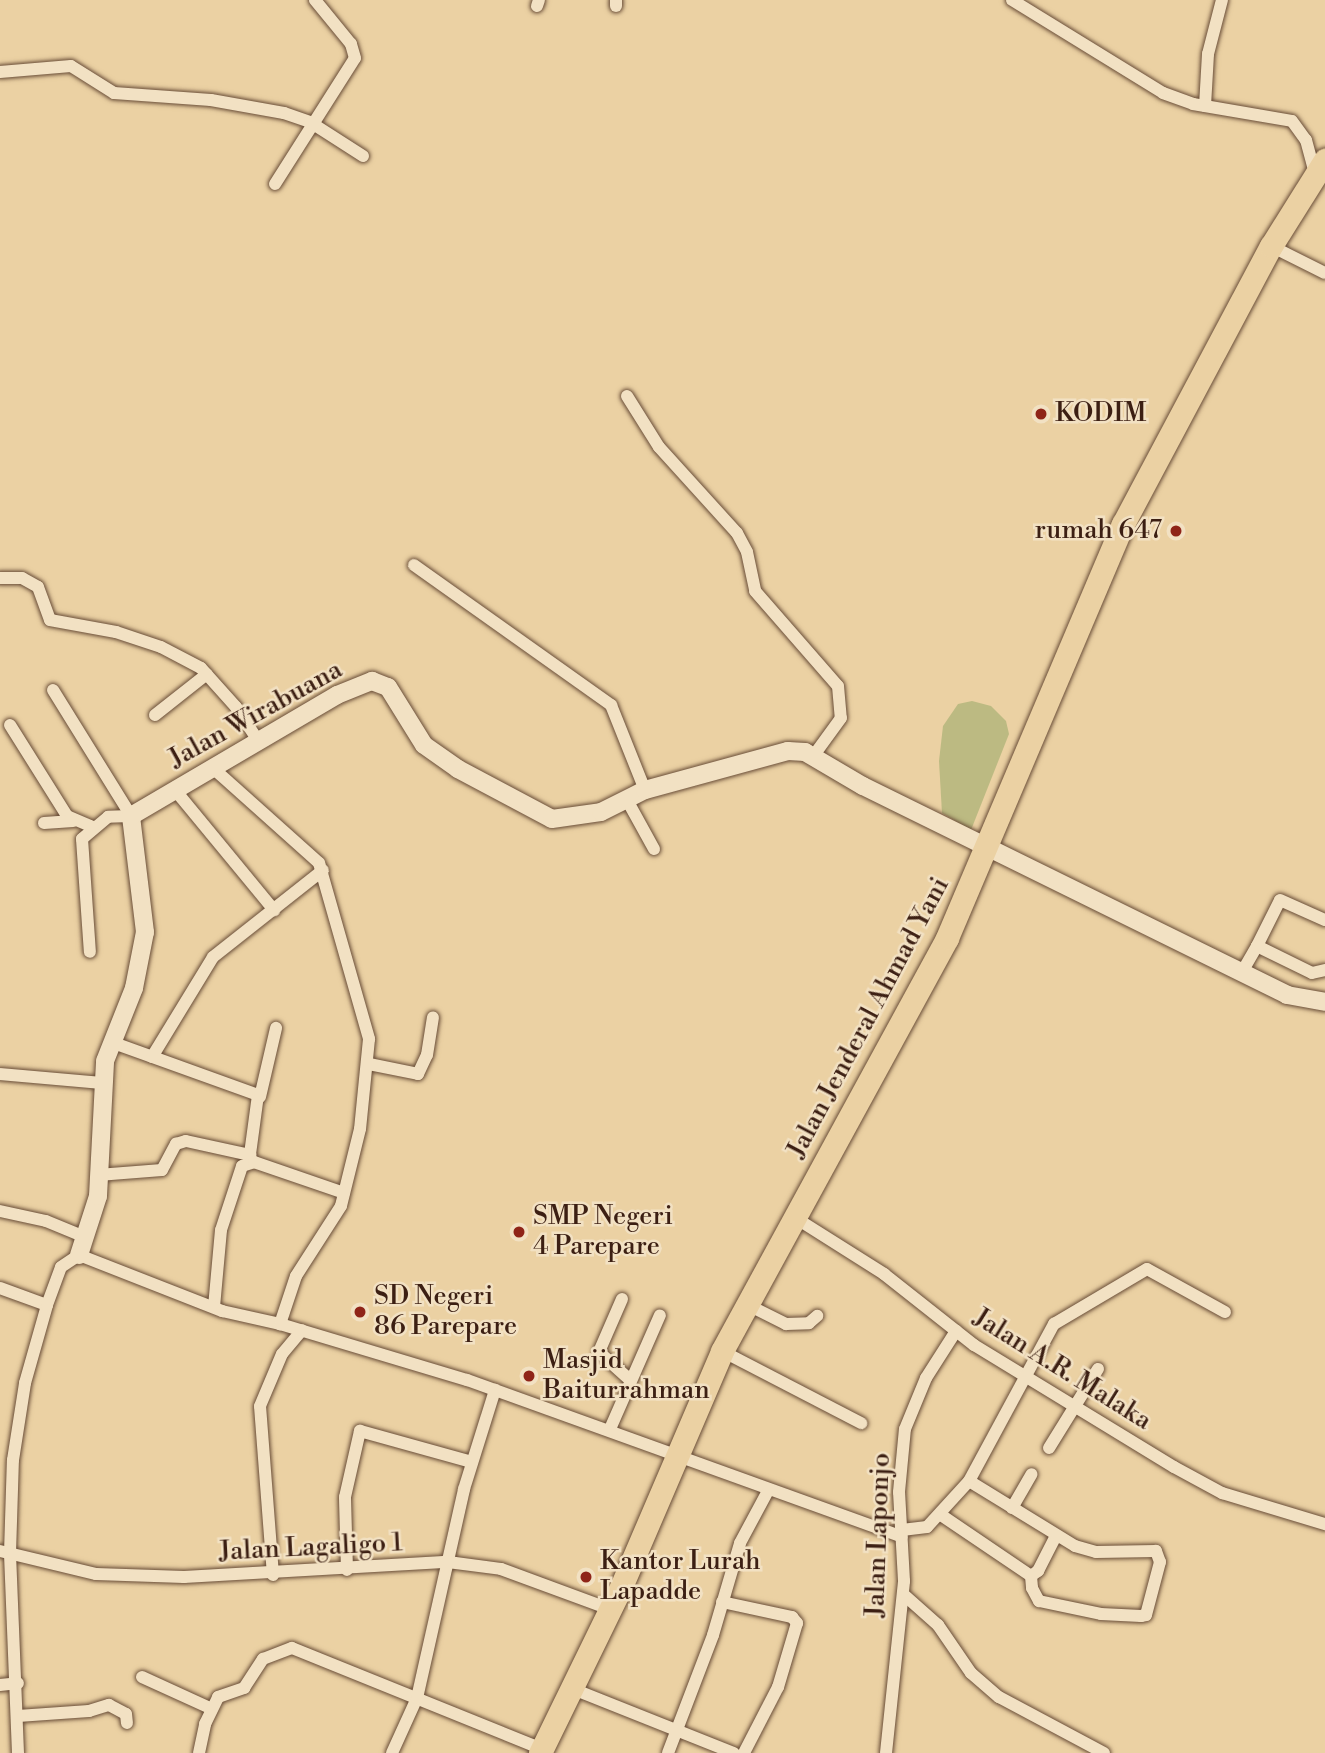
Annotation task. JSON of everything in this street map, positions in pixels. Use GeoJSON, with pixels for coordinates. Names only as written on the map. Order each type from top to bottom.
{"type":"FeatureCollection","features":[{"type":"Feature","properties":{"kind":"highway","name":"Jalan Jenderal Ahmad Yani"},"geometry":{"type":"LineString","coordinates":[[541,1751],[610,1609],[722,1351],[947,938],[1123,524],[1271,246],[1320,167]]}},
{"type":"Feature","properties":{"kind":"street"},"geometry":{"type":"LineString","coordinates":[[275,184],[310,122],[355,58],[351,44],[315,0]]}},
{"type":"Feature","properties":{"kind":"street"},"geometry":{"type":"LineString","coordinates":[[1012,0],[1163,93],[1205,106],[1292,121],[1320,167]]}},
{"type":"Feature","properties":{"kind":"street"},"geometry":{"type":"LineString","coordinates":[[1205,106],[1208,54],[1222,0]]}},
{"type":"Feature","properties":{"kind":"street"},"geometry":{"type":"LineString","coordinates":[[0,72],[71,66],[114,93],[211,100],[284,113],[310,122],[363,156]]}},
{"type":"Feature","properties":{"kind":"street"},"geometry":{"type":"LineString","coordinates":[[1271,246],[1325,274]]}},
{"type":"Feature","properties":{"kind":"street"},"geometry":{"type":"LineString","coordinates":[[627,396],[659,447],[737,533],[747,552],[755,591],[838,686],[841,718],[814,755]]}},
{"type":"Feature","properties":{"kind":"street"},"geometry":{"type":"LineString","coordinates":[[414,565],[611,705],[645,790]]}},
{"type":"Feature","properties":{"kind":"street"},"geometry":{"type":"LineString","coordinates":[[0,578],[22,578],[38,587],[51,620],[116,632],[161,647],[207,674],[258,742]]}},
{"type":"Feature","properties":{"kind":"street"},"geometry":{"type":"LineString","coordinates":[[155,715],[207,674]]}},
{"type":"Feature","properties":{"kind":"street","name":"Jalan Wirabuana"},"geometry":{"type":"LineString","coordinates":[[131,816],[337,695],[372,681],[381,682],[424,745],[458,769],[546,816],[579,817],[627,800],[645,790],[788,751],[814,755],[863,786],[986,843],[1301,1001],[1325,1002]]}},
{"type":"Feature","properties":{"kind":"street"},"geometry":{"type":"LineString","coordinates":[[18,1753],[18,1683],[5,1552],[6,1459],[47,1305],[61,1267],[79,1255],[97,1200],[102,1083],[111,1042],[134,988],[145,933],[131,816],[53,690]]}},
{"type":"Feature","properties":{"kind":"street"},"geometry":{"type":"LineString","coordinates":[[10,724],[73,821]]}},
{"type":"Feature","properties":{"kind":"street"},"geometry":{"type":"LineString","coordinates":[[214,769],[304,848],[323,870],[366,1024],[369,1063],[344,1193],[336,1217],[296,1276],[280,1324]]}},
{"type":"Feature","properties":{"kind":"street"},"geometry":{"type":"LineString","coordinates":[[175,790],[274,910]]}},
{"type":"Feature","properties":{"kind":"street"},"geometry":{"type":"LineString","coordinates":[[627,800],[653,849]]}},
{"type":"Feature","properties":{"kind":"street"},"geometry":{"type":"LineString","coordinates":[[90,952],[82,839],[93,827],[113,816],[131,816]]}},
{"type":"Feature","properties":{"kind":"street"},"geometry":{"type":"LineString","coordinates":[[44,823],[73,821],[93,827]]}},
{"type":"Feature","properties":{"kind":"street"},"geometry":{"type":"LineString","coordinates":[[152,1057],[213,957],[323,870]]}},
{"type":"Feature","properties":{"kind":"street"},"geometry":{"type":"LineString","coordinates":[[1242,972],[1280,900],[1325,920]]}},
{"type":"Feature","properties":{"kind":"street"},"geometry":{"type":"LineString","coordinates":[[1256,946],[1312,973],[1325,970]]}},
{"type":"Feature","properties":{"kind":"street"},"geometry":{"type":"LineString","coordinates":[[369,1063],[418,1074],[427,1055],[433,1017]]}},
{"type":"Feature","properties":{"kind":"street"},"geometry":{"type":"LineString","coordinates":[[214,1307],[221,1230],[238,1172],[251,1160],[260,1097],[276,1028]]}},
{"type":"Feature","properties":{"kind":"street"},"geometry":{"type":"LineString","coordinates":[[111,1042],[260,1097]]}},
{"type":"Feature","properties":{"kind":"street"},"geometry":{"type":"LineString","coordinates":[[0,1074],[102,1083]]}},
{"type":"Feature","properties":{"kind":"street"},"geometry":{"type":"LineString","coordinates":[[98,1175],[162,1170],[176,1144],[186,1141],[251,1160],[344,1193]]}},
{"type":"Feature","properties":{"kind":"street"},"geometry":{"type":"LineString","coordinates":[[0,1211],[35,1218],[85,1237]]}},
{"type":"Feature","properties":{"kind":"street","name":"Jalan A.R. Malaka"},"geometry":{"type":"LineString","coordinates":[[794,1217],[884,1274],[956,1331],[1027,1378],[1076,1404],[1222,1493],[1325,1524]]}},
{"type":"Feature","properties":{"kind":"street"},"geometry":{"type":"LineString","coordinates":[[79,1255],[214,1307],[302,1330],[495,1390],[610,1429],[675,1459],[902,1534],[921,1530],[941,1515],[969,1481],[1054,1324],[1137,1272],[1154,1270],[1167,1283],[1225,1312]]}},
{"type":"Feature","properties":{"kind":"street"},"geometry":{"type":"LineString","coordinates":[[0,1288],[47,1305]]}},
{"type":"Feature","properties":{"kind":"street"},"geometry":{"type":"LineString","coordinates":[[622,1299],[599,1352],[629,1379]]}},
{"type":"Feature","properties":{"kind":"street"},"geometry":{"type":"LineString","coordinates":[[746,1304],[786,1324],[809,1323],[817,1316]]}},
{"type":"Feature","properties":{"kind":"street"},"geometry":{"type":"LineString","coordinates":[[610,1429],[629,1379],[660,1315]]}},
{"type":"Feature","properties":{"kind":"street"},"geometry":{"type":"LineString","coordinates":[[273,1575],[260,1445],[260,1406],[282,1354],[302,1330]]}},
{"type":"Feature","properties":{"kind":"street","name":"Jalan Laponjo"},"geometry":{"type":"LineString","coordinates":[[886,1753],[903,1594],[899,1492],[905,1429],[926,1378],[956,1331]]}},
{"type":"Feature","properties":{"kind":"street"},"geometry":{"type":"LineString","coordinates":[[722,1351],[861,1423]]}},
{"type":"Feature","properties":{"kind":"street"},"geometry":{"type":"LineString","coordinates":[[1049,1448],[1098,1369]]}},
{"type":"Feature","properties":{"kind":"street"},"geometry":{"type":"LineString","coordinates":[[392,1753],[417,1698],[472,1462],[495,1390]]}},
{"type":"Feature","properties":{"kind":"street"},"geometry":{"type":"LineString","coordinates":[[347,1570],[345,1497],[359,1431],[472,1462]]}},
{"type":"Feature","properties":{"kind":"street"},"geometry":{"type":"LineString","coordinates":[[1012,1508],[1032,1474]]}},
{"type":"Feature","properties":{"kind":"street"},"geometry":{"type":"LineString","coordinates":[[969,1481],[1056,1536],[1096,1552],[1156,1551],[1160,1562],[1146,1615],[1141,1616],[1101,1615],[1039,1601],[1031,1588],[1031,1576]]}},
{"type":"Feature","properties":{"kind":"street"},"geometry":{"type":"LineString","coordinates":[[668,1753],[747,1525],[769,1489]]}},
{"type":"Feature","properties":{"kind":"street"},"geometry":{"type":"LineString","coordinates":[[941,1515],[1031,1576]]}},
{"type":"Feature","properties":{"kind":"street"},"geometry":{"type":"LineString","coordinates":[[1031,1576],[1038,1571],[1056,1536]]}},
{"type":"Feature","properties":{"kind":"street","name":"Jalan Lagaligo 1"},"geometry":{"type":"LineString","coordinates":[[5,1552],[96,1574],[273,1575],[448,1562],[501,1569],[610,1609]]}},
{"type":"Feature","properties":{"kind":"street"},"geometry":{"type":"LineString","coordinates":[[903,1594],[938,1625],[971,1673],[999,1698],[1104,1753]]}},
{"type":"Feature","properties":{"kind":"street"},"geometry":{"type":"LineString","coordinates":[[722,1602],[792,1617],[797,1623],[778,1687],[744,1753]]}},
{"type":"Feature","properties":{"kind":"street"},"geometry":{"type":"LineString","coordinates":[[199,1753],[210,1708],[225,1692],[250,1683],[263,1659],[292,1648],[541,1751]]}},
{"type":"Feature","properties":{"kind":"street"},"geometry":{"type":"LineString","coordinates":[[142,1677],[210,1708]]}},
{"type":"Feature","properties":{"kind":"street"},"geometry":{"type":"LineString","coordinates":[[0,1685],[18,1683]]}},
{"type":"Feature","properties":{"kind":"street"},"geometry":{"type":"LineString","coordinates":[[573,1689],[734,1753]]}},
{"type":"Feature","properties":{"kind":"street"},"geometry":{"type":"LineString","coordinates":[[18,1716],[89,1711],[108,1705],[126,1714],[127,1723]]}},
{"type":"Feature","properties":{"kind":"shaded area"},"geometry":{"type":"Polygon","coordinates":[[[972,701],[991,706],[1006,721],[1009,734],[971,830],[942,813],[939,761],[943,726],[958,704],[972,701]]]}},
{"type":"Feature","properties":{"kind":"place","name":"KODIM"},"geometry":{"type":"Point","coordinates":[1041,414]}},
{"type":"Feature","properties":{"kind":"place","name":"rumah 647"},"geometry":{"type":"Point","coordinates":[1176,531]}},
{"type":"Feature","properties":{"kind":"place","name":"SMP Negeri 4 Parepare"},"geometry":{"type":"Point","coordinates":[519,1232]}},
{"type":"Feature","properties":{"kind":"place","name":"SD Negeri 86 Parepare"},"geometry":{"type":"Point","coordinates":[360,1312]}},
{"type":"Feature","properties":{"kind":"place","name":"Masjid Baiturrahman"},"geometry":{"type":"Point","coordinates":[529,1376]}},
{"type":"Feature","properties":{"kind":"place","name":"Kantor Lurah Lapadde"},"geometry":{"type":"Point","coordinates":[586,1577]}}]}
